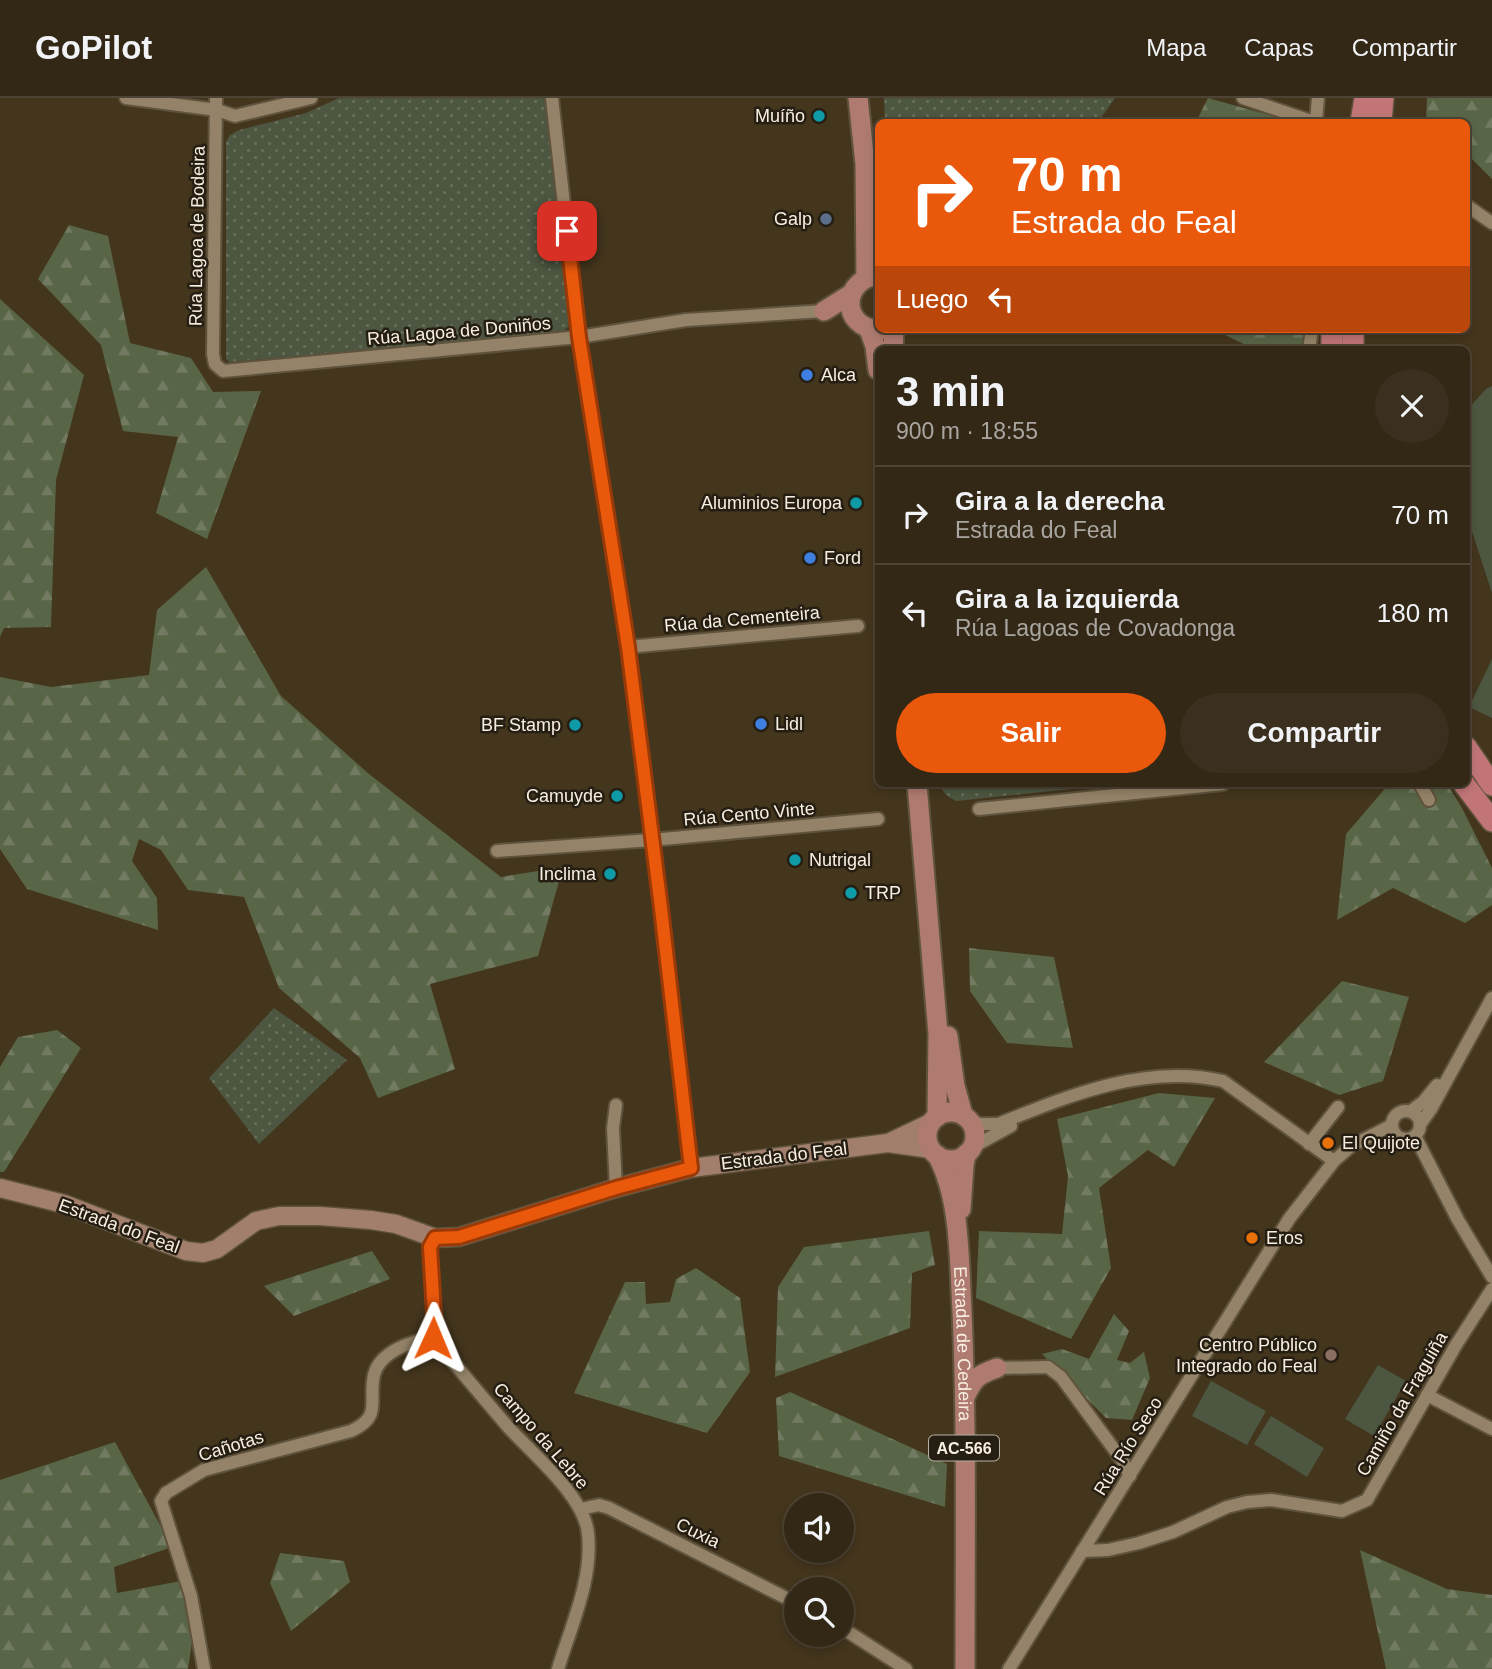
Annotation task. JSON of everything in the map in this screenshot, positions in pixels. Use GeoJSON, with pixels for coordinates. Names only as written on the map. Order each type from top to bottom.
{"type":"FeatureCollection","features":[{"type":"Feature","properties":{"kind":"highway"},"geometry":{"type":"LineString","coordinates":[[1362,119],[1365,98]]}},
{"type":"Feature","properties":{"kind":"highway"},"geometry":{"type":"LineString","coordinates":[[1381,119],[1384,98]]}},
{"type":"Feature","properties":{"kind":"highway"},"geometry":{"type":"LineString","coordinates":[[1470,753],[1492,785]]}},
{"type":"Feature","properties":{"kind":"highway"},"geometry":{"type":"LineString","coordinates":[[1466,787],[1492,821]]}},
{"type":"Feature","properties":{"kind":"main road"},"geometry":{"type":"LineString","coordinates":[[858,98],[872,276],[856,285],[851,294],[850,306],[853,317],[860,324],[875,328]]}},
{"type":"Feature","properties":{"kind":"main road"},"geometry":{"type":"LineString","coordinates":[[865,98],[875,200]]}},
{"type":"Feature","properties":{"kind":"main road"},"geometry":{"type":"LineString","coordinates":[[824,312],[851,294]]}},
{"type":"Feature","properties":{"kind":"main road"},"geometry":{"type":"LineString","coordinates":[[824,312],[853,317]]}},
{"type":"Feature","properties":{"kind":"main road"},"geometry":{"type":"LineString","coordinates":[[917,787],[938,1034],[934,1119],[927,1134],[934,1152],[952,1160],[969,1151],[975,1133],[966,1117],[951,1058],[924,787]]}},
{"type":"Feature","properties":{"kind":"main road"},"geometry":{"type":"LineString","coordinates":[[934,1119],[948,1112],[966,1117]]}},
{"type":"Feature","properties":{"kind":"main road","name":"Estrada do Feal"},"geometry":{"type":"LineString","coordinates":[[888,1143],[934,1119]]}},
{"type":"Feature","properties":{"kind":"main road","name":"Estrada do Feal"},"geometry":{"type":"LineString","coordinates":[[0,1188],[64,1204],[186,1251],[202,1253],[217,1249],[256,1222],[279,1216],[370,1220],[396,1224],[435,1238],[459,1237],[616,1188],[691,1168],[888,1143],[934,1152]]}},
{"type":"Feature","properties":{"kind":"main road","name":"Estrada de Cedeira"},"geometry":{"type":"LineString","coordinates":[[958,1228],[969,1151]]}},
{"type":"Feature","properties":{"kind":"main road","name":"Estrada de Cedeira"},"geometry":{"type":"LineString","coordinates":[[934,1152],[947,1172],[958,1228],[964,1369],[965,1669]]}},
{"type":"Feature","properties":{"kind":"main road"},"geometry":{"type":"LineString","coordinates":[[963,1343],[980,1364],[997,1368]]}},
{"type":"Feature","properties":{"kind":"main road"},"geometry":{"type":"LineString","coordinates":[[964,1369],[997,1368]]}},
{"type":"Feature","properties":{"kind":"main road"},"geometry":{"type":"LineString","coordinates":[[964,1398],[979,1374],[997,1368]]}},
{"type":"Feature","properties":{"kind":"street"},"geometry":{"type":"LineString","coordinates":[[126,98],[216,104],[235,116],[311,98]]}},
{"type":"Feature","properties":{"kind":"street"},"geometry":{"type":"LineString","coordinates":[[552,98],[579,337],[628,647],[691,1168]]}},
{"type":"Feature","properties":{"kind":"street"},"geometry":{"type":"LineString","coordinates":[[1243,98],[1302,119]]}},
{"type":"Feature","properties":{"kind":"street"},"geometry":{"type":"LineString","coordinates":[[1312,119],[1318,98]]}},
{"type":"Feature","properties":{"kind":"street","name":"Rúa Lagoa de Bodeira"},"geometry":{"type":"LineString","coordinates":[[216,104],[213,354],[215,364],[223,371]]}},
{"type":"Feature","properties":{"kind":"street"},"geometry":{"type":"LineString","coordinates":[[1470,208],[1492,223]]}},
{"type":"Feature","properties":{"kind":"street","name":"Rúa Lagoa de Doniños"},"geometry":{"type":"LineString","coordinates":[[223,371],[579,337],[686,320],[824,312]]}},
{"type":"Feature","properties":{"kind":"street","name":"Rúa da Cementeira"},"geometry":{"type":"LineString","coordinates":[[628,647],[858,626]]}},
{"type":"Feature","properties":{"kind":"street"},"geometry":{"type":"LineString","coordinates":[[979,809],[1194,787]]}},
{"type":"Feature","properties":{"kind":"street"},"geometry":{"type":"LineString","coordinates":[[1422,787],[1429,800]]}},
{"type":"Feature","properties":{"kind":"street","name":"Rúa Cento Vinte"},"geometry":{"type":"LineString","coordinates":[[497,851],[878,819]]}},
{"type":"Feature","properties":{"kind":"street"},"geometry":{"type":"LineString","coordinates":[[1455,1063],[1423,1102],[1411,1111],[1399,1112],[1394,1118],[1392,1125],[1395,1133],[1402,1139],[1415,1136],[1420,1130],[1421,1123],[1492,998]]}},
{"type":"Feature","properties":{"kind":"street"},"geometry":{"type":"LineString","coordinates":[[966,1117],[980,1124],[998,1124],[1121,1081],[1151,1077],[1205,1077],[1223,1081],[1334,1161]]}},
{"type":"Feature","properties":{"kind":"street"},"geometry":{"type":"LineString","coordinates":[[969,1151],[1051,1104]]}},
{"type":"Feature","properties":{"kind":"street"},"geometry":{"type":"LineString","coordinates":[[616,1105],[613,1128],[616,1188]]}},
{"type":"Feature","properties":{"kind":"street"},"geometry":{"type":"LineString","coordinates":[[1309,1144],[1338,1107]]}},
{"type":"Feature","properties":{"kind":"street"},"geometry":{"type":"LineString","coordinates":[[1411,1111],[1418,1116],[1421,1123]]}},
{"type":"Feature","properties":{"kind":"street","name":"Rúa Río Seco"},"geometry":{"type":"LineString","coordinates":[[1009,1669],[1289,1219],[1334,1161],[1351,1146],[1392,1125]]}},
{"type":"Feature","properties":{"kind":"street"},"geometry":{"type":"LineString","coordinates":[[1415,1136],[1458,1220],[1492,1277]]}},
{"type":"Feature","properties":{"kind":"street"},"geometry":{"type":"LineString","coordinates":[[433,1338],[435,1330],[430,1247],[435,1238]]}},
{"type":"Feature","properties":{"kind":"street","name":"Camiño da Fraguiña"},"geometry":{"type":"LineString","coordinates":[[1082,1552],[1139,1543],[1173,1532],[1227,1507],[1247,1502],[1271,1500],[1342,1511],[1367,1500],[1492,1289]]}},
{"type":"Feature","properties":{"kind":"street","name":"Campo da Lebre"},"geometry":{"type":"LineString","coordinates":[[433,1338],[582,1509],[588,1532],[585,1581],[558,1669]]}},
{"type":"Feature","properties":{"kind":"street","name":"Cañotas"},"geometry":{"type":"LineString","coordinates":[[204,1669],[191,1596],[162,1501],[166,1493],[204,1470],[351,1431],[361,1426],[368,1420],[373,1408],[374,1374],[382,1359],[396,1350],[433,1338]]}},
{"type":"Feature","properties":{"kind":"street"},"geometry":{"type":"LineString","coordinates":[[997,1368],[1048,1367],[1060,1377],[1110,1442],[1130,1476]]}},
{"type":"Feature","properties":{"kind":"street"},"geometry":{"type":"LineString","coordinates":[[1427,1395],[1492,1429]]}},
{"type":"Feature","properties":{"kind":"street"},"geometry":{"type":"LineString","coordinates":[[1110,1442],[1126,1455],[1142,1457]]}},
{"type":"Feature","properties":{"kind":"street","name":"Cuxia"},"geometry":{"type":"LineString","coordinates":[[582,1509],[599,1505],[608,1508],[784,1597]]}},
{"type":"Feature","properties":{"kind":"street"},"geometry":{"type":"LineString","coordinates":[[854,1636],[906,1669]]}},
{"type":"Feature","properties":{"kind":"green space"},"geometry":{"type":"Polygon","coordinates":[[[339,98],[546,98],[572,317],[571,324],[562,333],[230,362],[226,359],[226,142],[230,135],[239,130],[306,113],[339,98]]]}},
{"type":"Feature","properties":{"kind":"green space"},"geometry":{"type":"Polygon","coordinates":[[[884,98],[1115,98],[1100,119],[885,119],[884,98]]]}},
{"type":"Feature","properties":{"kind":"green space"},"geometry":{"type":"Polygon","coordinates":[[[1208,98],[1282,119],[1198,119],[1208,98]]]}},
{"type":"Feature","properties":{"kind":"green space"},"geometry":{"type":"Polygon","coordinates":[[[1427,98],[1492,98],[1492,179],[1470,157],[1470,119],[1426,119],[1427,98]]]}},
{"type":"Feature","properties":{"kind":"green space"},"geometry":{"type":"Polygon","coordinates":[[[69,225],[108,236],[130,343],[191,358],[213,392],[261,391],[207,539],[156,513],[178,437],[123,431],[101,345],[38,279],[69,225]]]}},
{"type":"Feature","properties":{"kind":"green space"},"geometry":{"type":"Polygon","coordinates":[[[0,299],[84,375],[56,480],[51,627],[4,628],[0,637],[0,299]]]}},
{"type":"Feature","properties":{"kind":"green space"},"geometry":{"type":"Polygon","coordinates":[[[1221,333],[1306,333],[1305,346],[1248,346],[1221,333]]]}},
{"type":"Feature","properties":{"kind":"green space"},"geometry":{"type":"Polygon","coordinates":[[[1492,386],[1492,593],[1470,525],[1470,407],[1492,386]]]}},
{"type":"Feature","properties":{"kind":"green space"},"geometry":{"type":"Polygon","coordinates":[[[206,567],[281,696],[369,774],[501,877],[563,867],[538,956],[430,984],[455,1069],[378,1098],[360,1058],[279,988],[244,897],[188,890],[161,850],[139,839],[132,861],[157,898],[158,930],[27,889],[0,849],[0,677],[51,687],[149,675],[157,610],[206,567]]]}},
{"type":"Feature","properties":{"kind":"green space"},"geometry":{"type":"Polygon","coordinates":[[[1492,659],[1492,718],[1470,707],[1492,659]]]}},
{"type":"Feature","properties":{"kind":"green space"},"geometry":{"type":"Polygon","coordinates":[[[942,787],[1090,787],[957,801],[942,787]]]}},
{"type":"Feature","properties":{"kind":"green space"},"geometry":{"type":"Polygon","coordinates":[[[1386,787],[1449,787],[1492,868],[1492,905],[1465,923],[1393,888],[1337,920],[1346,834],[1386,787]]]}},
{"type":"Feature","properties":{"kind":"green space"},"geometry":{"type":"Polygon","coordinates":[[[969,948],[1054,957],[1073,1048],[1007,1043],[970,991],[969,948]]]}},
{"type":"Feature","properties":{"kind":"green space"},"geometry":{"type":"Polygon","coordinates":[[[1342,981],[1409,997],[1383,1081],[1339,1095],[1264,1062],[1342,981]]]}},
{"type":"Feature","properties":{"kind":"green space"},"geometry":{"type":"Polygon","coordinates":[[[274,1008],[347,1060],[259,1144],[209,1078],[274,1008]]]}},
{"type":"Feature","properties":{"kind":"green space"},"geometry":{"type":"Polygon","coordinates":[[[57,1030],[81,1048],[4,1172],[0,1172],[0,1067],[18,1037],[57,1030]]]}},
{"type":"Feature","properties":{"kind":"green space"},"geometry":{"type":"Polygon","coordinates":[[[1159,1093],[1215,1098],[1174,1167],[1148,1150],[1099,1188],[1111,1268],[1071,1339],[976,1298],[979,1231],[1062,1234],[1068,1176],[1057,1119],[1159,1093]]]}},
{"type":"Feature","properties":{"kind":"green space"},"geometry":{"type":"Polygon","coordinates":[[[929,1231],[935,1265],[912,1273],[910,1328],[775,1377],[778,1287],[804,1247],[929,1231]]]}},
{"type":"Feature","properties":{"kind":"green space"},"geometry":{"type":"Polygon","coordinates":[[[372,1251],[390,1279],[294,1316],[264,1286],[372,1251]]]}},
{"type":"Feature","properties":{"kind":"green space"},"geometry":{"type":"Polygon","coordinates":[[[696,1268],[740,1298],[750,1372],[707,1433],[574,1393],[625,1282],[645,1282],[646,1304],[670,1302],[676,1279],[696,1268]]]}},
{"type":"Feature","properties":{"kind":"green space"},"geometry":{"type":"Polygon","coordinates":[[[1114,1314],[1129,1331],[1117,1360],[1130,1363],[1144,1352],[1150,1378],[1132,1420],[1106,1418],[1042,1354],[1062,1349],[1089,1359],[1114,1314]]]}},
{"type":"Feature","properties":{"kind":"green space"},"geometry":{"type":"Polygon","coordinates":[[[1378,1365],[1406,1381],[1374,1436],[1345,1419],[1378,1365]]]}},
{"type":"Feature","properties":{"kind":"green space"},"geometry":{"type":"Polygon","coordinates":[[[1211,1381],[1266,1411],[1247,1445],[1192,1416],[1211,1381]]]}},
{"type":"Feature","properties":{"kind":"green space"},"geometry":{"type":"Polygon","coordinates":[[[790,1392],[947,1464],[945,1507],[779,1456],[776,1398],[790,1392]]]}},
{"type":"Feature","properties":{"kind":"green space"},"geometry":{"type":"Polygon","coordinates":[[[1271,1416],[1324,1448],[1307,1477],[1254,1444],[1271,1416]]]}},
{"type":"Feature","properties":{"kind":"green space"},"geometry":{"type":"Polygon","coordinates":[[[115,1442],[172,1547],[114,1567],[117,1593],[181,1581],[193,1636],[188,1669],[0,1669],[0,1480],[115,1442]]]}},
{"type":"Feature","properties":{"kind":"green space"},"geometry":{"type":"Polygon","coordinates":[[[1360,1550],[1447,1589],[1492,1595],[1492,1669],[1386,1669],[1360,1550]]]}},
{"type":"Feature","properties":{"kind":"green space"},"geometry":{"type":"Polygon","coordinates":[[[280,1553],[344,1561],[350,1582],[291,1631],[270,1583],[280,1553]]]}},
{"type":"Feature","properties":{"kind":"place","name":"Muíño"},"geometry":{"type":"Point","coordinates":[819,116]}},
{"type":"Feature","properties":{"kind":"place","name":"Galp"},"geometry":{"type":"Point","coordinates":[826,219]}},
{"type":"Feature","properties":{"kind":"place","name":"Alca"},"geometry":{"type":"Point","coordinates":[807,375]}},
{"type":"Feature","properties":{"kind":"place","name":"Aluminios Europa"},"geometry":{"type":"Point","coordinates":[856,503]}},
{"type":"Feature","properties":{"kind":"place","name":"Ford"},"geometry":{"type":"Point","coordinates":[810,558]}},
{"type":"Feature","properties":{"kind":"place","name":"Lidl"},"geometry":{"type":"Point","coordinates":[761,724]}},
{"type":"Feature","properties":{"kind":"place","name":"BF Stamp"},"geometry":{"type":"Point","coordinates":[575,725]}},
{"type":"Feature","properties":{"kind":"place","name":"Camuyde"},"geometry":{"type":"Point","coordinates":[617,796]}},
{"type":"Feature","properties":{"kind":"place","name":"Nutrigal"},"geometry":{"type":"Point","coordinates":[795,860]}},
{"type":"Feature","properties":{"kind":"place","name":"Inclima"},"geometry":{"type":"Point","coordinates":[610,874]}},
{"type":"Feature","properties":{"kind":"place","name":"TRP"},"geometry":{"type":"Point","coordinates":[851,893]}},
{"type":"Feature","properties":{"kind":"place","name":"El Quijote"},"geometry":{"type":"Point","coordinates":[1328,1143]}},
{"type":"Feature","properties":{"kind":"place","name":"Eros"},"geometry":{"type":"Point","coordinates":[1252,1238]}},
{"type":"Feature","properties":{"kind":"place","name":"Centro Público Integrado do Feal"},"geometry":{"type":"Point","coordinates":[1331,1355]}},
{"type":"Feature","properties":{"kind":"route"},"geometry":{"type":"LineString","coordinates":[[433,1338],[435,1330],[430,1247],[435,1238],[459,1237],[616,1188],[691,1168],[628,647],[579,337],[567,231]]}}]}
